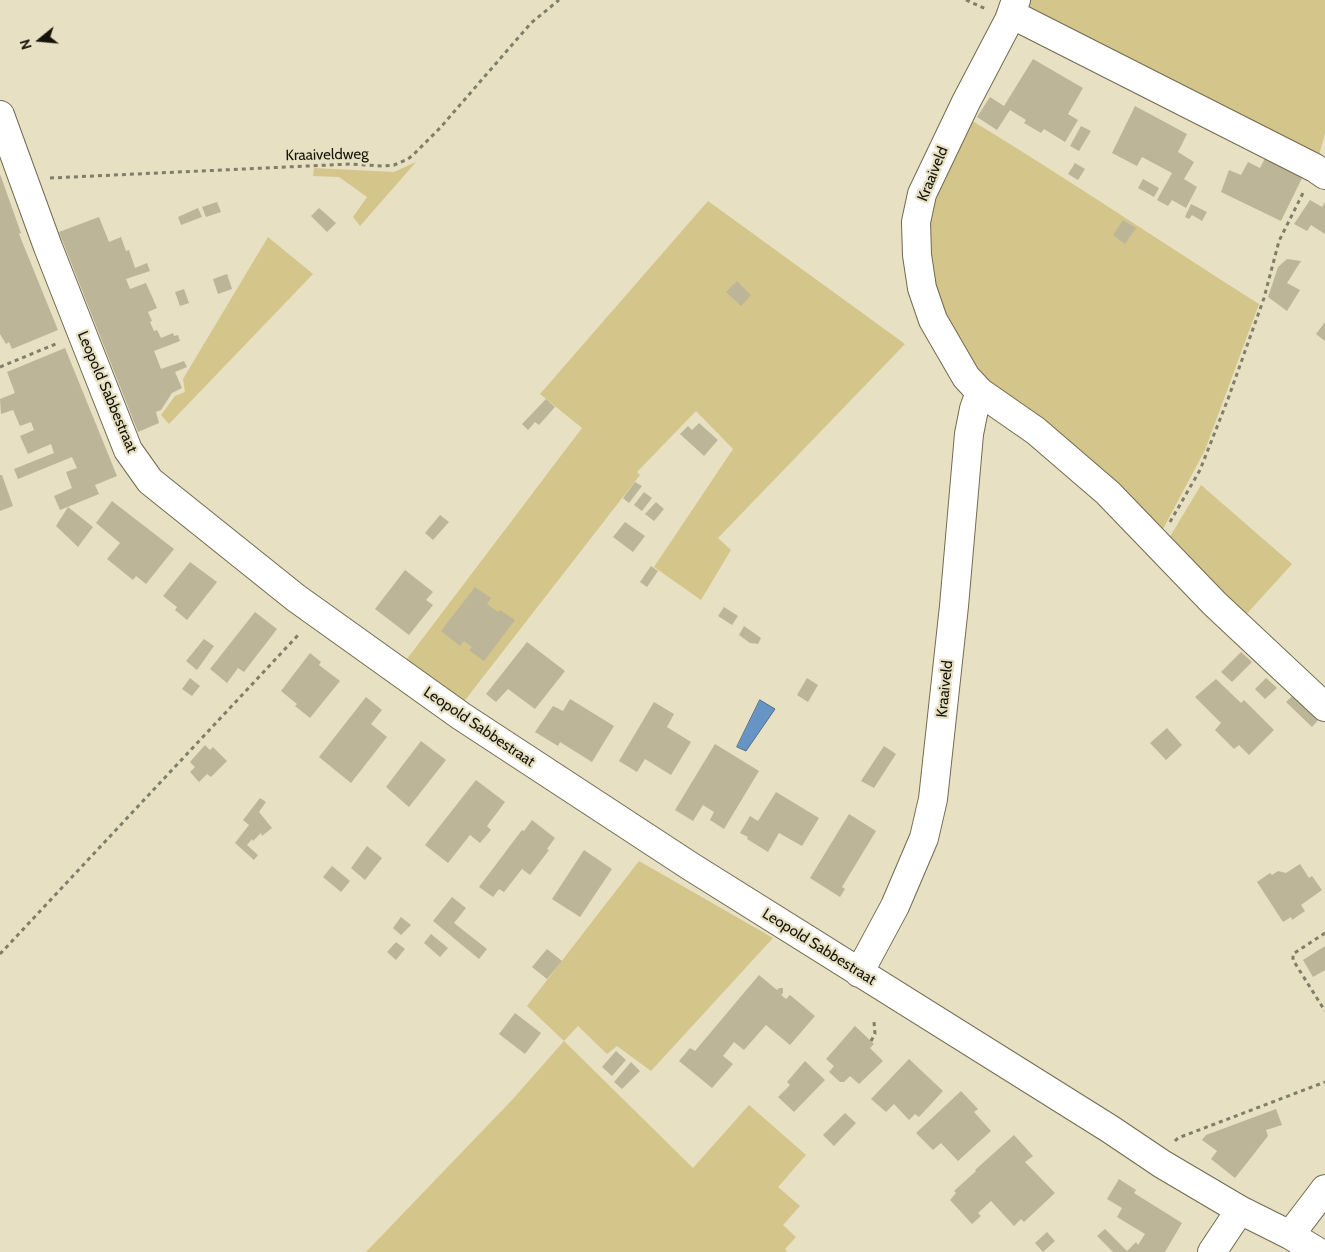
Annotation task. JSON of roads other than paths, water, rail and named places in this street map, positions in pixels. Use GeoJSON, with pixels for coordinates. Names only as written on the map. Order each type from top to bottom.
{"type":"FeatureCollection","features":[{"type":"Feature","properties":{"kind":"street","name":"Kraaiveld"},"geometry":{"type":"LineString","coordinates":[[1320,172],[1014,7],[930,174],[922,194],[916,222],[917,255],[922,288],[933,320],[966,377],[980,392],[1043,438],[1108,494],[1215,604],[1325,707]]}},
{"type":"Feature","properties":{"kind":"street","name":"Leopold Sabbestraat"},"geometry":{"type":"LineString","coordinates":[[0,115],[82,334],[128,450],[150,481],[296,598],[461,716],[690,866],[1110,1129],[1159,1162],[1240,1210],[1290,1235],[1318,1252]]}},
{"type":"Feature","properties":{"kind":"street","name":"Kraaiveld"},"geometry":{"type":"LineString","coordinates":[[860,973],[895,906],[924,838],[931,807],[954,606],[969,434],[980,392]]}},
{"type":"Feature","properties":{"kind":"street"},"geometry":{"type":"LineString","coordinates":[[1290,1235],[1325,1189]]}},
{"type":"Feature","properties":{"kind":"street"},"geometry":{"type":"LineString","coordinates":[[1212,1252],[1240,1210]]}},
{"type":"Feature","properties":{"kind":"water"},"geometry":{"type":"Polygon","coordinates":[[[760,700],[775,709],[746,751],[737,747],[760,700]]]}}]}
